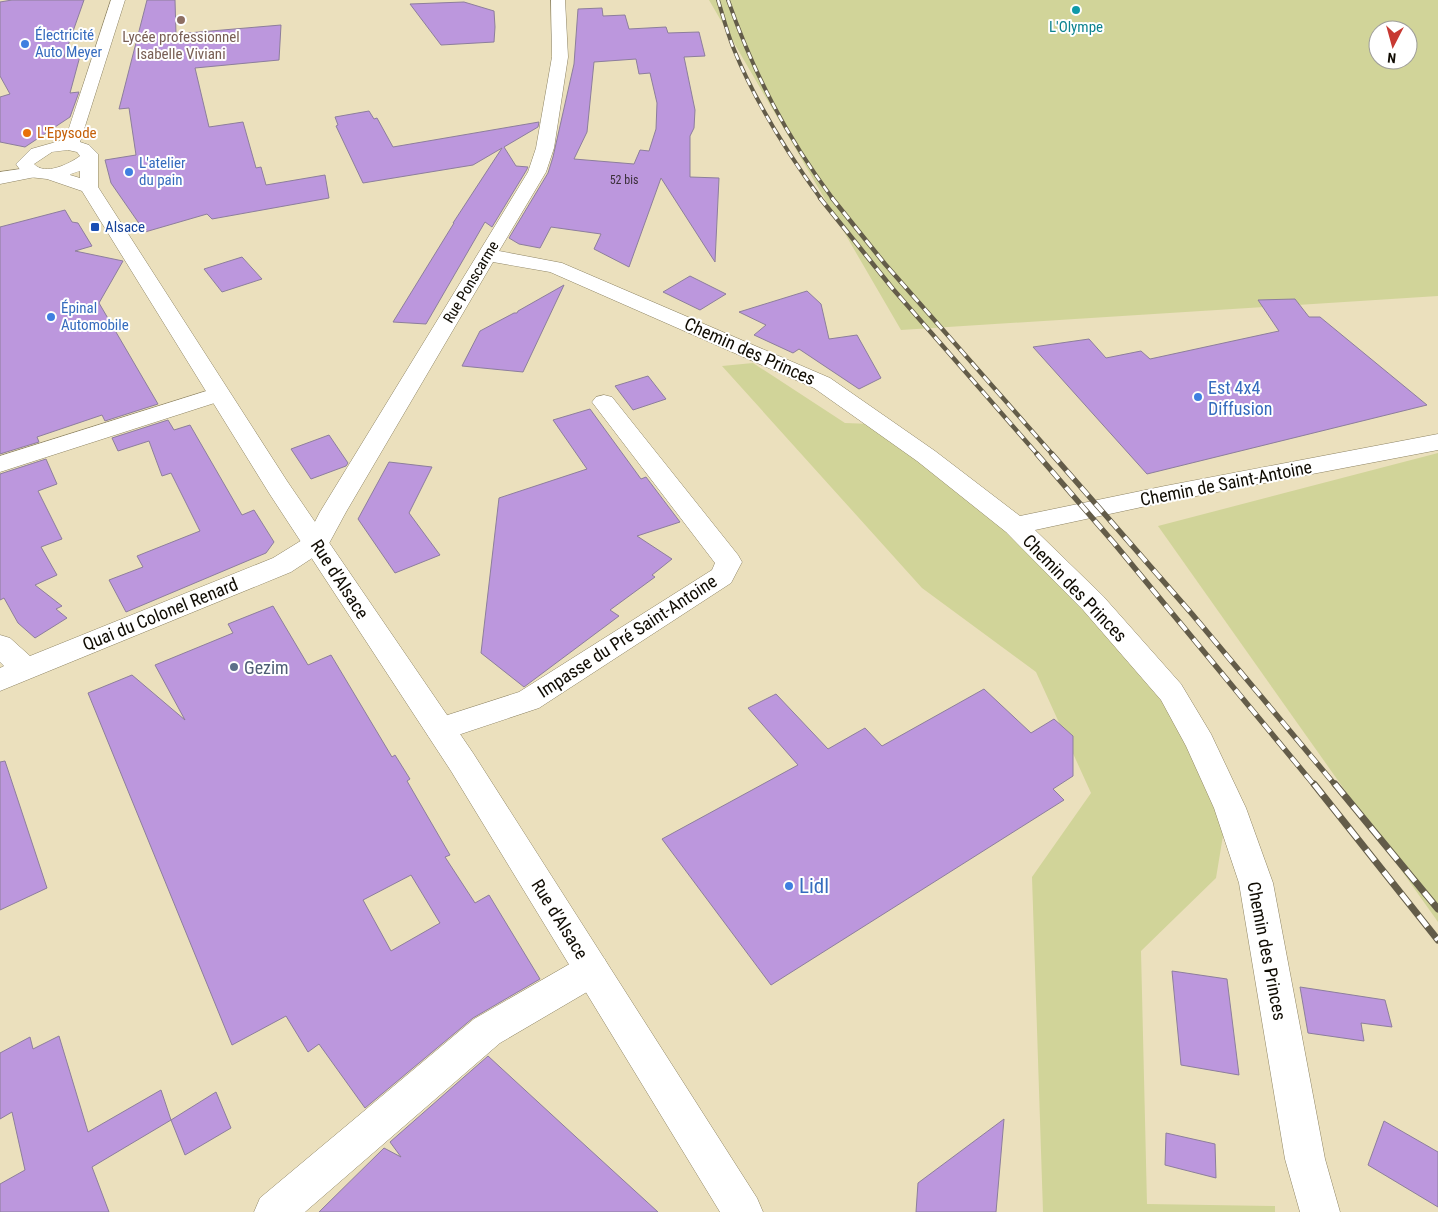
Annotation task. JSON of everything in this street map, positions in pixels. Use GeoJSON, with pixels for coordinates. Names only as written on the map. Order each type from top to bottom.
{"type":"FeatureCollection","features":[{"type":"Feature","properties":{"kind":"street"},"geometry":{"type":"LineString","coordinates":[[68,145],[74,138],[118,0]]}},
{"type":"Feature","properties":{"kind":"street","name":"Rue Ponscarme"},"geometry":{"type":"LineString","coordinates":[[317,543],[333,512],[537,172],[545,148],[560,57],[558,0]]}},
{"type":"Feature","properties":{"kind":"street"},"geometry":{"type":"LineString","coordinates":[[0,178],[37,168],[88,188],[89,154],[86,149],[68,145],[45,149],[37,168]]}},
{"type":"Feature","properties":{"kind":"street"},"geometry":{"type":"LineString","coordinates":[[0,166],[71,169],[88,159]]}},
{"type":"Feature","properties":{"kind":"street","name":"Rue d'Alsace"},"geometry":{"type":"LineString","coordinates":[[88,188],[278,487],[440,728],[744,1212]]}},
{"type":"Feature","properties":{"kind":"street","name":"Chemin des Princes"},"geometry":{"type":"LineString","coordinates":[[487,254],[555,268],[822,383],[926,456],[1015,526],[1093,604],[1171,692],[1200,743],[1230,808],[1256,883],[1305,1159],[1320,1212]]}},
{"type":"Feature","properties":{"kind":"street"},"geometry":{"type":"LineString","coordinates":[[0,464],[219,394]]}},
{"type":"Feature","properties":{"kind":"street","name":"Impasse du Pré Saint-Antoine"},"geometry":{"type":"LineString","coordinates":[[440,728],[528,700],[722,576],[729,562],[604,402]]}},
{"type":"Feature","properties":{"kind":"street","name":"Chemin de Saint-Antoine"},"geometry":{"type":"LineString","coordinates":[[1015,526],[1165,494],[1438,442]]}},
{"type":"Feature","properties":{"kind":"street","name":"Quai du Colonel Renard"},"geometry":{"type":"LineString","coordinates":[[13,675],[282,565],[317,543]]}},
{"type":"Feature","properties":{"kind":"street"},"geometry":{"type":"LineString","coordinates":[[0,645],[13,675]]}},
{"type":"Feature","properties":{"kind":"street","name":"Rue d'Alsace"},"geometry":{"type":"LineString","coordinates":[[274,1212],[487,1031],[592,970]]}},
{"type":"Feature","properties":{"kind":"green space"},"geometry":{"type":"Polygon","coordinates":[[[709,0],[1438,0],[1438,296],[901,330],[709,0]]]}},
{"type":"Feature","properties":{"kind":"green space"},"geometry":{"type":"Polygon","coordinates":[[[753,363],[845,423],[872,424],[996,519],[1213,740],[1232,781],[1216,878],[1141,951],[1147,1204],[1275,1206],[1275,1212],[1043,1212],[1032,877],[1091,793],[1036,672],[922,588],[722,366],[753,363]]]}},
{"type":"Feature","properties":{"kind":"green space"},"geometry":{"type":"Polygon","coordinates":[[[1438,453],[1438,922],[1158,526],[1438,453]]]}},
{"type":"Feature","properties":{"kind":"building"},"geometry":{"type":"Polygon","coordinates":[[[12,0],[84,0],[64,57],[80,56],[70,93],[79,92],[70,117],[25,147],[0,142],[0,97],[10,94],[0,76],[0,2],[12,0]]]}},
{"type":"Feature","properties":{"kind":"building"},"geometry":{"type":"Polygon","coordinates":[[[147,0],[175,0],[176,34],[281,25],[279,60],[195,68],[209,127],[243,122],[256,168],[261,167],[266,185],[325,175],[329,198],[212,219],[207,214],[145,232],[111,183],[105,160],[136,155],[129,108],[119,109],[147,0]]]}},
{"type":"Feature","properties":{"kind":"building"},"geometry":{"type":"Polygon","coordinates":[[[464,2],[494,11],[494,42],[441,45],[410,4],[464,2]]]}},
{"type":"Feature","properties":{"kind":"building"},"geometry":{"type":"Polygon","coordinates":[[[602,8],[603,16],[625,15],[629,29],[666,27],[668,33],[699,32],[705,56],[684,57],[695,110],[694,128],[690,136],[690,177],[719,178],[715,262],[661,178],[629,267],[594,249],[601,234],[551,227],[540,248],[519,244],[509,238],[548,173],[553,157],[574,64],[578,9],[602,8]],[[636,59],[594,62],[587,132],[574,159],[634,164],[640,150],[649,151],[656,129],[657,103],[650,73],[639,74],[636,59]]]}},
{"type":"Feature","properties":{"kind":"building"},"geometry":{"type":"Polygon","coordinates":[[[369,111],[374,119],[377,118],[393,147],[539,122],[538,127],[504,147],[516,166],[528,167],[492,227],[485,222],[426,324],[393,322],[453,223],[502,148],[473,165],[363,183],[336,126],[338,125],[335,117],[369,111]]]}},
{"type":"Feature","properties":{"kind":"building"},"geometry":{"type":"Polygon","coordinates":[[[65,210],[72,222],[78,223],[92,246],[75,251],[123,261],[99,303],[158,404],[105,421],[102,415],[37,437],[39,442],[0,454],[0,227],[65,210]]]}},
{"type":"Feature","properties":{"kind":"building"},"geometry":{"type":"Polygon","coordinates":[[[242,257],[262,279],[222,292],[204,269],[242,257]]]}},
{"type":"Feature","properties":{"kind":"building"},"geometry":{"type":"Polygon","coordinates":[[[690,276],[726,294],[700,310],[663,292],[690,276]]]}},
{"type":"Feature","properties":{"kind":"building"},"geometry":{"type":"Polygon","coordinates":[[[564,285],[523,372],[462,366],[480,331],[517,313],[564,285]]]}},
{"type":"Feature","properties":{"kind":"building"},"geometry":{"type":"Polygon","coordinates":[[[807,291],[821,304],[829,339],[857,335],[881,378],[859,389],[799,349],[793,353],[754,335],[766,325],[739,312],[807,291]]]}},
{"type":"Feature","properties":{"kind":"building","name":"Est 4x4 Diffusion"},"geometry":{"type":"Polygon","coordinates":[[[1295,299],[1309,317],[1320,317],[1427,405],[1147,474],[1033,347],[1089,339],[1106,358],[1141,351],[1150,359],[1279,331],[1258,300],[1295,299]]]}},
{"type":"Feature","properties":{"kind":"building"},"geometry":{"type":"Polygon","coordinates":[[[648,376],[666,399],[633,410],[615,386],[648,376]]]}},
{"type":"Feature","properties":{"kind":"building"},"geometry":{"type":"Polygon","coordinates":[[[590,409],[641,479],[646,477],[680,522],[637,536],[672,559],[652,575],[655,577],[610,610],[619,616],[524,687],[481,653],[499,498],[587,469],[553,420],[590,409]]]}},
{"type":"Feature","properties":{"kind":"building"},"geometry":{"type":"Polygon","coordinates":[[[168,420],[174,430],[190,425],[242,515],[254,510],[274,542],[266,553],[126,612],[109,580],[143,567],[137,556],[200,531],[171,473],[162,476],[149,441],[118,451],[112,438],[168,420]]]}},
{"type":"Feature","properties":{"kind":"building"},"geometry":{"type":"Polygon","coordinates":[[[329,435],[348,463],[346,466],[311,479],[291,449],[329,435]]]}},
{"type":"Feature","properties":{"kind":"building"},"geometry":{"type":"Polygon","coordinates":[[[46,459],[57,484],[38,491],[62,539],[41,547],[57,575],[35,585],[62,606],[56,609],[67,618],[35,638],[18,623],[4,598],[0,600],[0,474],[46,459]]]}},
{"type":"Feature","properties":{"kind":"building"},"geometry":{"type":"Polygon","coordinates":[[[389,462],[432,467],[409,513],[440,555],[395,573],[358,519],[389,462]]]}},
{"type":"Feature","properties":{"kind":"building"},"geometry":{"type":"Polygon","coordinates":[[[273,606],[308,665],[331,655],[392,757],[395,755],[410,779],[407,781],[450,855],[445,857],[475,903],[489,895],[540,979],[473,1018],[365,1108],[319,1044],[308,1052],[286,1016],[232,1045],[88,693],[132,675],[185,720],[155,665],[233,633],[228,624],[273,606]],[[411,875],[363,900],[391,951],[440,923],[411,875]]]}},
{"type":"Feature","properties":{"kind":"building"},"geometry":{"type":"Polygon","coordinates":[[[984,689],[1031,733],[1054,719],[1073,736],[1073,776],[1053,789],[1064,800],[771,985],[662,839],[798,765],[748,708],[776,694],[828,749],[865,728],[882,746],[984,689]]]}},
{"type":"Feature","properties":{"kind":"building"},"geometry":{"type":"Polygon","coordinates":[[[5,761],[47,888],[0,910],[0,762],[5,761]]]}},
{"type":"Feature","properties":{"kind":"building"},"geometry":{"type":"Polygon","coordinates":[[[1172,971],[1227,979],[1239,1075],[1181,1065],[1172,971]]]}},
{"type":"Feature","properties":{"kind":"building"},"geometry":{"type":"Polygon","coordinates":[[[1300,987],[1385,1000],[1392,1027],[1361,1023],[1364,1041],[1308,1033],[1300,987]]]}},
{"type":"Feature","properties":{"kind":"building"},"geometry":{"type":"Polygon","coordinates":[[[59,1036],[88,1132],[161,1090],[171,1120],[92,1167],[109,1212],[0,1212],[0,1184],[25,1170],[12,1112],[0,1119],[0,1053],[30,1037],[33,1049],[59,1036]]]}},
{"type":"Feature","properties":{"kind":"building"},"geometry":{"type":"Polygon","coordinates":[[[488,1056],[658,1212],[319,1212],[384,1148],[401,1157],[390,1142],[488,1056]]]}},
{"type":"Feature","properties":{"kind":"building"},"geometry":{"type":"Polygon","coordinates":[[[216,1092],[231,1128],[185,1155],[171,1120],[216,1092]]]}},
{"type":"Feature","properties":{"kind":"building"},"geometry":{"type":"Polygon","coordinates":[[[1004,1119],[996,1212],[916,1212],[918,1183],[1004,1119]]]}},
{"type":"Feature","properties":{"kind":"building"},"geometry":{"type":"Polygon","coordinates":[[[1384,1121],[1438,1152],[1438,1207],[1368,1165],[1384,1121]]]}},
{"type":"Feature","properties":{"kind":"building"},"geometry":{"type":"Polygon","coordinates":[[[1166,1133],[1215,1144],[1216,1178],[1165,1165],[1166,1133]]]}},
{"type":"Feature","properties":{"kind":"railway"},"geometry":{"type":"LineString","coordinates":[[718,0],[731,41],[761,107],[821,199]]}},
{"type":"Feature","properties":{"kind":"railway"},"geometry":{"type":"LineString","coordinates":[[728,0],[760,79],[773,104],[800,152],[833,199]]}},
{"type":"Feature","properties":{"kind":"railway"},"geometry":{"type":"LineString","coordinates":[[820,198],[893,289],[1038,455]]}},
{"type":"Feature","properties":{"kind":"railway"},"geometry":{"type":"LineString","coordinates":[[832,198],[885,264],[1053,455]]}},
{"type":"Feature","properties":{"kind":"railway"},"geometry":{"type":"LineString","coordinates":[[1037,454],[1114,543],[1315,786]]}},
{"type":"Feature","properties":{"kind":"railway"},"geometry":{"type":"LineString","coordinates":[[1052,454],[1192,614],[1336,786]]}},
{"type":"Feature","properties":{"kind":"railway"},"geometry":{"type":"LineString","coordinates":[[1314,784],[1438,940]]}},
{"type":"Feature","properties":{"kind":"railway"},"geometry":{"type":"LineString","coordinates":[[1335,784],[1438,909]]}},
{"type":"Feature","properties":{"kind":"place","name":"L'Olympe"},"geometry":{"type":"Point","coordinates":[1076,10]}},
{"type":"Feature","properties":{"kind":"place","name":"Lycée professionnel Isabelle Viviani"},"geometry":{"type":"Point","coordinates":[181,20]}},
{"type":"Feature","properties":{"kind":"place","name":"Électricité Auto Meyer"},"geometry":{"type":"Point","coordinates":[25,44]}},
{"type":"Feature","properties":{"kind":"place","name":"L'Epysode"},"geometry":{"type":"Point","coordinates":[27,133]}},
{"type":"Feature","properties":{"kind":"place","name":"L'atelier du pain"},"geometry":{"type":"Point","coordinates":[129,172]}},
{"type":"Feature","properties":{"kind":"place","name":"Alsace"},"geometry":{"type":"Point","coordinates":[95,227]}},
{"type":"Feature","properties":{"kind":"place","name":"Épinal Automobile"},"geometry":{"type":"Point","coordinates":[51,317]}},
{"type":"Feature","properties":{"kind":"place","name":"Est 4x4 Diffusion"},"geometry":{"type":"Point","coordinates":[1198,397]}},
{"type":"Feature","properties":{"kind":"place","name":"Gezim"},"geometry":{"type":"Point","coordinates":[234,667]}},
{"type":"Feature","properties":{"kind":"place","name":"Lidl"},"geometry":{"type":"Point","coordinates":[789,886]}}]}
